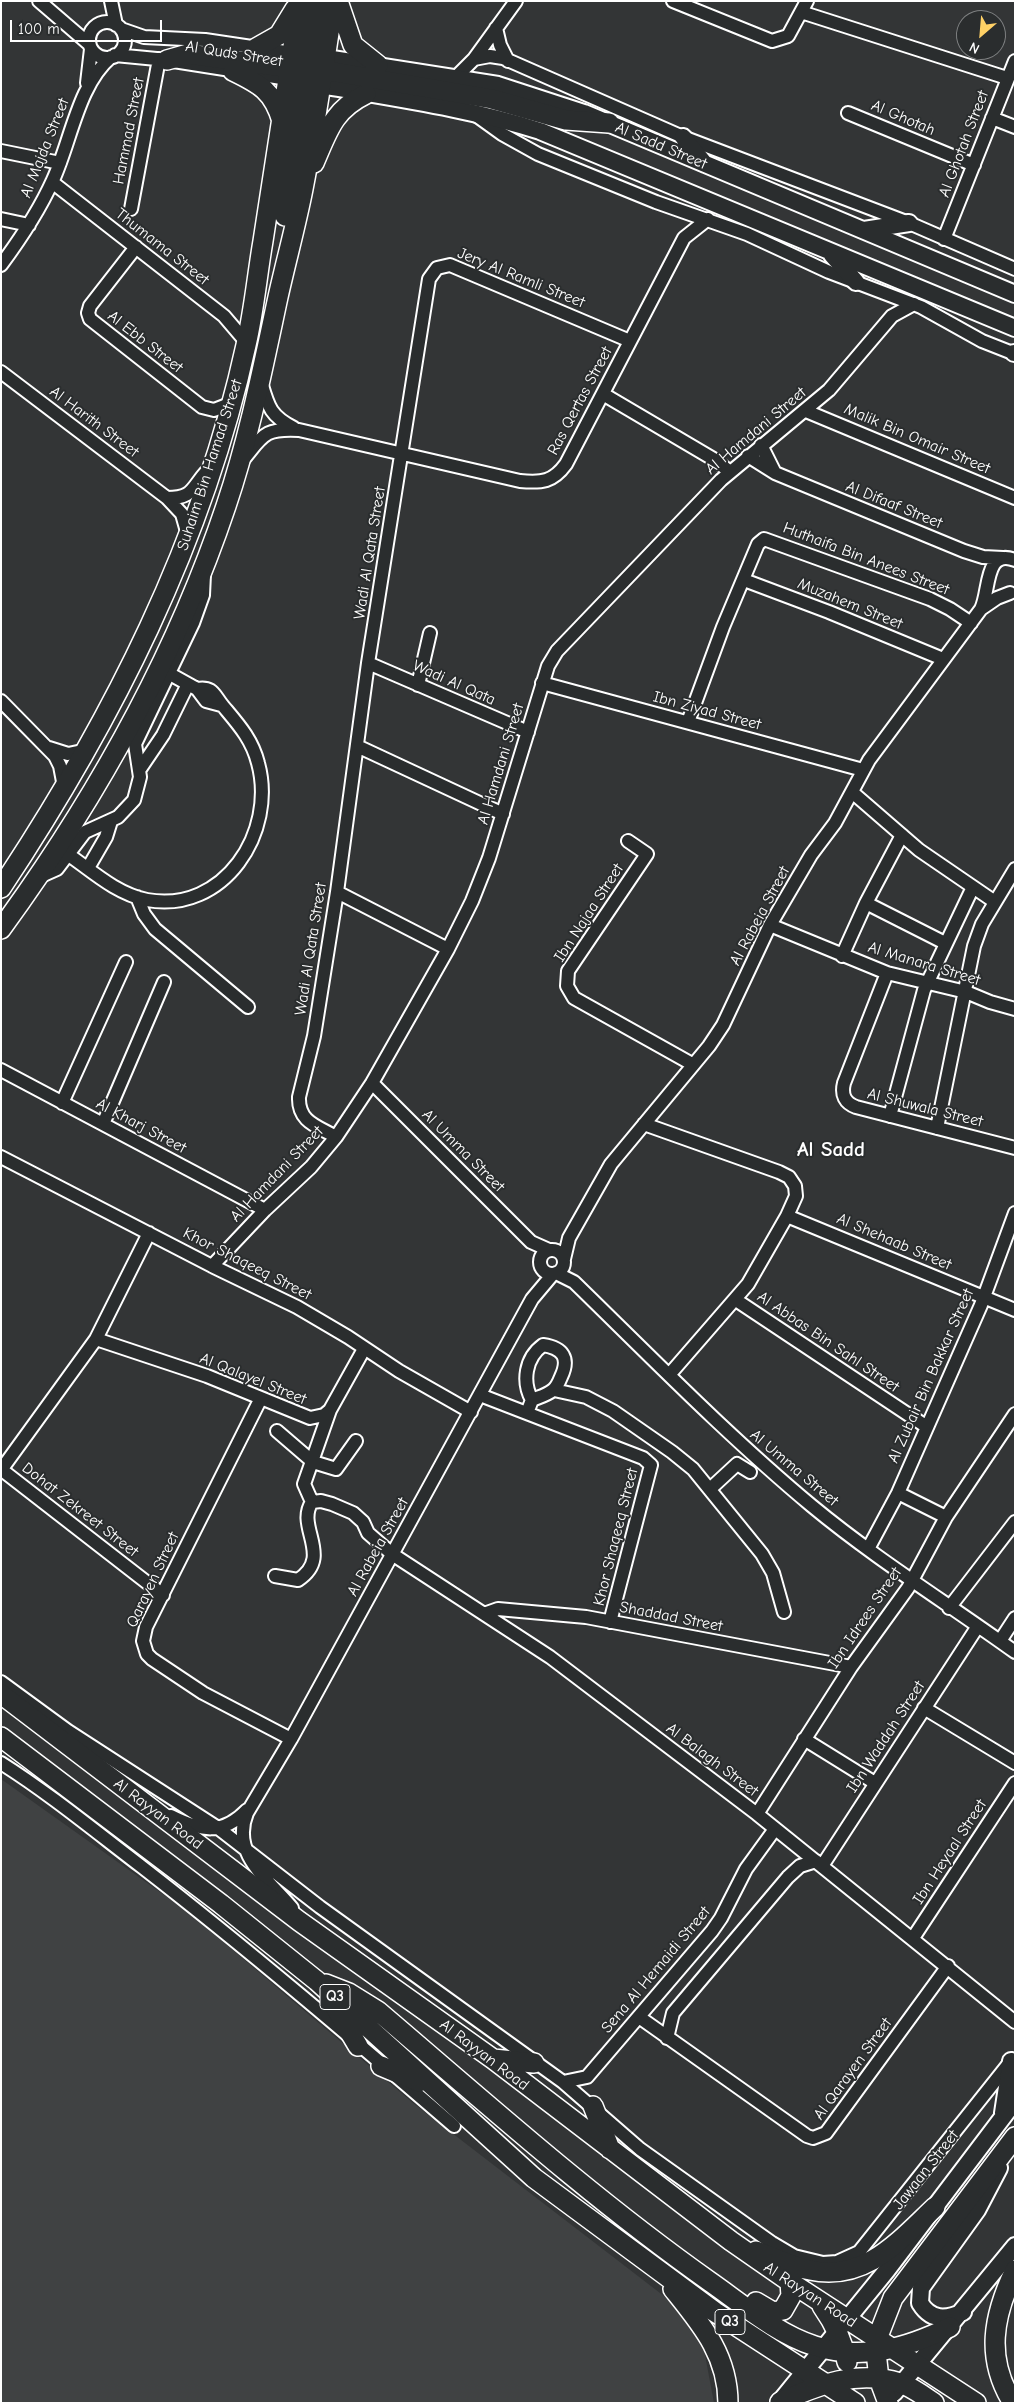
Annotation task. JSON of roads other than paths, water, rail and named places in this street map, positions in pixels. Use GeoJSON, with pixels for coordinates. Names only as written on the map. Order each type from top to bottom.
{"type":"FeatureCollection","features":[{"type":"Feature","properties":{"kind":"highway"},"geometry":{"type":"LineString","coordinates":[[256,48],[279,35],[300,1]]}},
{"type":"Feature","properties":{"kind":"highway","name":"Suhaim Bin Hamad Street"},"geometry":{"type":"LineString","coordinates":[[1,929],[39,877],[152,696],[202,568],[239,465],[303,189],[307,69],[300,1]]}},
{"type":"Feature","properties":{"kind":"highway"},"geometry":{"type":"LineString","coordinates":[[285,263],[284,221],[318,1]]}},
{"type":"Feature","properties":{"kind":"highway","name":"Suhaim Bin Hamad Street"},"geometry":{"type":"LineString","coordinates":[[1,888],[87,750],[150,631],[189,537],[232,403],[247,342],[282,122],[307,69],[334,1]]}},
{"type":"Feature","properties":{"kind":"highway"},"geometry":{"type":"LineString","coordinates":[[338,1],[353,45],[378,65]]}},
{"type":"Feature","properties":{"kind":"highway"},"geometry":{"type":"LineString","coordinates":[[163,60],[188,54],[307,69],[462,84],[492,99],[566,120],[609,123]]}},
{"type":"Feature","properties":{"kind":"highway"},"geometry":{"type":"LineString","coordinates":[[233,71],[268,92],[277,105],[282,122]]}},
{"type":"Feature","properties":{"kind":"highway"},"geometry":{"type":"LineString","coordinates":[[303,189],[325,137],[338,114],[348,102],[366,94]]}},
{"type":"Feature","properties":{"kind":"highway","name":"Al Rayyan Road"},"geometry":{"type":"LineString","coordinates":[[1,1694],[299,1921],[493,2059],[731,2242],[818,2301],[842,2325],[917,2364],[976,2403]]}},
{"type":"Feature","properties":{"kind":"highway","name":"Al Rayyan Road"},"geometry":{"type":"LineString","coordinates":[[1,1736],[221,1904],[317,1981],[534,2178],[658,2271],[743,2331],[825,2383],[849,2401]]}},
{"type":"Feature","properties":{"kind":"highway"},"geometry":{"type":"LineString","coordinates":[[317,1981],[358,2046]]}},
{"type":"Feature","properties":{"kind":"highway"},"geometry":{"type":"LineString","coordinates":[[317,1981],[349,1993],[378,2011],[607,2204],[744,2306],[803,2341],[823,2348],[845,2352],[882,2347],[929,2337],[950,2327]]}},
{"type":"Feature","properties":{"kind":"highway"},"geometry":{"type":"LineString","coordinates":[[493,2059],[534,2063]]}},
{"type":"Feature","properties":{"kind":"highway"},"geometry":{"type":"LineString","coordinates":[[382,2066],[416,2080],[441,2095]]}},
{"type":"Feature","properties":{"kind":"highway"},"geometry":{"type":"LineString","coordinates":[[590,2104],[610,2150]]}},
{"type":"Feature","properties":{"kind":"highway"},"geometry":{"type":"LineString","coordinates":[[887,2402],[879,2379],[885,2316],[904,2281],[1015,2137]]}},
{"type":"Feature","properties":{"kind":"highway"},"geometry":{"type":"LineString","coordinates":[[607,2204],[687,2252],[768,2310],[778,2312],[788,2306],[792,2296],[790,2282]]}},
{"type":"Feature","properties":{"kind":"highway"},"geometry":{"type":"LineString","coordinates":[[731,2242],[808,2270],[839,2273],[854,2270],[874,2261],[935,2207]]}},
{"type":"Feature","properties":{"kind":"highway"},"geometry":{"type":"LineString","coordinates":[[1013,2403],[1000,2378],[994,2355],[995,2326],[1003,2294],[1015,2270]]}},
{"type":"Feature","properties":{"kind":"highway"},"geometry":{"type":"LineString","coordinates":[[658,2271],[707,2332],[717,2350],[725,2372],[728,2403]]}},
{"type":"Feature","properties":{"kind":"highway"},"geometry":{"type":"LineString","coordinates":[[842,2325],[849,2401]]}},
{"type":"Feature","properties":{"kind":"highway"},"geometry":{"type":"LineString","coordinates":[[779,2402],[825,2383],[848,2378],[879,2379],[902,2383],[934,2403]]}},
{"type":"Feature","properties":{"kind":"main road"},"geometry":{"type":"LineString","coordinates":[[307,69],[378,65],[462,84]]}},
{"type":"Feature","properties":{"kind":"main road","name":"Al Sadd Street"},"geometry":{"type":"LineString","coordinates":[[307,69],[366,94],[509,121],[571,143],[699,199],[1015,328]]}},
{"type":"Feature","properties":{"kind":"main road","name":"Al Sadd Street"},"geometry":{"type":"LineString","coordinates":[[609,123],[706,166],[1015,294]]}},
{"type":"Feature","properties":{"kind":"main road"},"geometry":{"type":"LineString","coordinates":[[683,137],[706,166]]}},
{"type":"Feature","properties":{"kind":"main road"},"geometry":{"type":"LineString","coordinates":[[863,231],[909,223]]}},
{"type":"Feature","properties":{"kind":"main road"},"geometry":{"type":"LineString","coordinates":[[826,250],[856,282]]}},
{"type":"Feature","properties":{"kind":"main road"},"geometry":{"type":"LineString","coordinates":[[1003,2116],[1013,2059]]}},
{"type":"Feature","properties":{"kind":"main road","name":"Jawaan Street"},"geometry":{"type":"LineString","coordinates":[[779,2402],[935,2207],[1015,2101]]}},
{"type":"Feature","properties":{"kind":"main road"},"geometry":{"type":"LineString","coordinates":[[963,2312],[945,2318],[931,2315],[920,2303],[921,2288],[976,2210],[1015,2137]]}},
{"type":"Feature","properties":{"kind":"main road"},"geometry":{"type":"LineString","coordinates":[[887,2402],[917,2364],[963,2312],[1015,2246]]}},
{"type":"Feature","properties":{"kind":"street"},"geometry":{"type":"LineString","coordinates":[[40,2],[100,56],[113,56],[124,44],[111,1]]}},
{"type":"Feature","properties":{"kind":"street"},"geometry":{"type":"LineString","coordinates":[[462,84],[474,59],[516,1]]}},
{"type":"Feature","properties":{"kind":"street"},"geometry":{"type":"LineString","coordinates":[[673,1],[772,42],[788,36],[804,7],[1008,78]]}},
{"type":"Feature","properties":{"kind":"street"},"geometry":{"type":"LineString","coordinates":[[90,46],[90,33],[94,28],[106,22],[119,27]]}},
{"type":"Feature","properties":{"kind":"street"},"geometry":{"type":"LineString","coordinates":[[65,23],[94,28]]}},
{"type":"Feature","properties":{"kind":"street","name":"Al Quds Street"},"geometry":{"type":"LineString","coordinates":[[119,27],[144,37],[205,40],[256,48],[307,69]]}},
{"type":"Feature","properties":{"kind":"street"},"geometry":{"type":"LineString","coordinates":[[496,28],[500,46],[508,61]]}},
{"type":"Feature","properties":{"kind":"street","name":"Al Majda Street"},"geometry":{"type":"LineString","coordinates":[[85,93],[90,46]]}},
{"type":"Feature","properties":{"kind":"street","name":"Al Quds Street"},"geometry":{"type":"LineString","coordinates":[[113,56],[163,60],[233,71],[307,69]]}},
{"type":"Feature","properties":{"kind":"street","name":"Al Majda Street"},"geometry":{"type":"LineString","coordinates":[[1,265],[29,225],[52,182],[85,93],[98,70],[113,56]]}},
{"type":"Feature","properties":{"kind":"street","name":"Al Sadd Street"},"geometry":{"type":"LineString","coordinates":[[474,59],[490,56],[508,61],[683,137],[909,223],[1015,270]]}},
{"type":"Feature","properties":{"kind":"street","name":"Hammad Street"},"geometry":{"type":"LineString","coordinates":[[131,209],[163,60]]}},
{"type":"Feature","properties":{"kind":"street","name":"Al Ghotah Street"},"geometry":{"type":"LineString","coordinates":[[944,239],[1015,61]]}},
{"type":"Feature","properties":{"kind":"street","name":"Al Sadd Street"},"geometry":{"type":"LineString","coordinates":[[472,113],[502,134],[538,154],[656,202],[747,234],[829,272],[914,304],[982,341],[1015,354]]}},
{"type":"Feature","properties":{"kind":"street","name":"Al Ghotah"},"geometry":{"type":"LineString","coordinates":[[848,113],[974,165]]}},
{"type":"Feature","properties":{"kind":"street"},"geometry":{"type":"LineString","coordinates":[[992,118],[1015,127]]}},
{"type":"Feature","properties":{"kind":"street"},"geometry":{"type":"LineString","coordinates":[[1,151],[60,164]]}},
{"type":"Feature","properties":{"kind":"street","name":"Thumama Street"},"geometry":{"type":"LineString","coordinates":[[52,182],[224,316],[247,342]]}},
{"type":"Feature","properties":{"kind":"street","name":"Ras Qertas Street"},"geometry":{"type":"LineString","coordinates":[[684,238],[685,212]]}},
{"type":"Feature","properties":{"kind":"street"},"geometry":{"type":"LineString","coordinates":[[1,219],[29,225]]}},
{"type":"Feature","properties":{"kind":"street","name":"Ras Qertas Street"},"geometry":{"type":"LineString","coordinates":[[239,465],[268,432],[277,429],[299,430],[520,481],[546,482],[559,474],[566,464],[684,238],[708,219]]}},
{"type":"Feature","properties":{"kind":"street","name":"Al Ebb Street"},"geometry":{"type":"LineString","coordinates":[[136,247],[90,306],[88,313],[90,319],[202,407],[214,410],[232,403]]}},
{"type":"Feature","properties":{"kind":"street","name":"Jery Al Ramli Street"},"geometry":{"type":"LineString","coordinates":[[402,453],[427,288],[432,273],[437,268],[450,264],[630,341]]}},
{"type":"Feature","properties":{"kind":"street"},"geometry":{"type":"LineString","coordinates":[[880,291],[888,306],[887,322]]}},
{"type":"Feature","properties":{"kind":"street","name":"Al Hamdani Street"},"geometry":{"type":"LineString","coordinates":[[212,1266],[265,1210],[311,1167],[336,1137],[372,1083],[448,948],[472,901],[504,814],[542,683],[548,666],[557,651],[725,476],[761,445],[806,411],[829,390],[887,322],[899,311],[914,304]]}},
{"type":"Feature","properties":{"kind":"street","name":"Al Harith Street"},"geometry":{"type":"LineString","coordinates":[[1,372],[167,498],[182,514],[189,537]]}},
{"type":"Feature","properties":{"kind":"street","name":"Ras Qertas Street"},"geometry":{"type":"LineString","coordinates":[[260,380],[268,405],[274,415],[299,430]]}},
{"type":"Feature","properties":{"kind":"street"},"geometry":{"type":"LineString","coordinates":[[603,394],[706,456],[725,476]]}},
{"type":"Feature","properties":{"kind":"street","name":"Malik Bin Omair Street"},"geometry":{"type":"LineString","coordinates":[[806,411],[1015,498]]}},
{"type":"Feature","properties":{"kind":"street"},"geometry":{"type":"LineString","coordinates":[[761,445],[775,472]]}},
{"type":"Feature","properties":{"kind":"street","name":"Wadi Al Qata Street"},"geometry":{"type":"LineString","coordinates":[[336,1137],[307,1120],[300,1112],[298,1106],[314,1036],[337,892],[368,663],[402,453]]}},
{"type":"Feature","properties":{"kind":"street","name":"Al Difaaf Street"},"geometry":{"type":"LineString","coordinates":[[748,456],[775,472],[964,551],[983,557],[1010,557]]}},
{"type":"Feature","properties":{"kind":"street"},"geometry":{"type":"LineString","coordinates":[[167,498],[181,497],[189,493],[213,466]]}},
{"type":"Feature","properties":{"kind":"street","name":"Huthaifa Bin Anees Street"},"geometry":{"type":"LineString","coordinates":[[688,722],[723,627],[758,544],[764,539],[930,600],[950,609],[971,623]]}},
{"type":"Feature","properties":{"kind":"street","name":"Al Rabeia Street"},"geometry":{"type":"LineString","coordinates":[[564,1260],[569,1238],[611,1164],[692,1064],[709,1046],[723,1025],[770,925],[852,792],[863,770],[981,609],[988,593],[990,568],[998,560],[1010,557]]}},
{"type":"Feature","properties":{"kind":"street","name":"Suhaim Bin Hamad Street"},"geometry":{"type":"LineString","coordinates":[[39,877],[57,869],[85,832],[111,822],[124,812],[134,800],[139,785],[140,769],[135,744],[152,696],[170,674],[201,601],[204,581],[202,568]]}},
{"type":"Feature","properties":{"kind":"street","name":"Muzahem Street"},"geometry":{"type":"LineString","coordinates":[[744,580],[829,612],[943,659]]}},
{"type":"Feature","properties":{"kind":"street"},"geometry":{"type":"LineString","coordinates":[[989,580],[997,591],[1013,592]]}},
{"type":"Feature","properties":{"kind":"street","name":"Al Rabeia Street"},"geometry":{"type":"LineString","coordinates":[[981,609],[997,598],[1013,592]]}},
{"type":"Feature","properties":{"kind":"street"},"geometry":{"type":"LineString","coordinates":[[418,684],[430,633]]}},
{"type":"Feature","properties":{"kind":"street","name":"Wadi Al Qata"},"geometry":{"type":"LineString","coordinates":[[368,663],[528,732]]}},
{"type":"Feature","properties":{"kind":"street"},"geometry":{"type":"LineString","coordinates":[[69,855],[114,887],[137,897],[169,901],[191,898],[211,889],[235,868],[254,837],[262,801],[259,764],[244,730],[221,705],[206,701],[193,686],[170,674]]}},
{"type":"Feature","properties":{"kind":"street","name":"Ibn Ziyad Street"},"geometry":{"type":"LineString","coordinates":[[542,683],[863,770]]}},
{"type":"Feature","properties":{"kind":"street"},"geometry":{"type":"LineString","coordinates":[[140,769],[193,686]]}},
{"type":"Feature","properties":{"kind":"street"},"geometry":{"type":"LineString","coordinates":[[1,701],[49,748],[60,766],[64,789]]}},
{"type":"Feature","properties":{"kind":"street"},"geometry":{"type":"LineString","coordinates":[[357,746],[504,814]]}},
{"type":"Feature","properties":{"kind":"street"},"geometry":{"type":"LineString","coordinates":[[49,748],[68,754],[87,750]]}},
{"type":"Feature","properties":{"kind":"street"},"geometry":{"type":"LineString","coordinates":[[852,792],[928,856],[995,902]]}},
{"type":"Feature","properties":{"kind":"street"},"geometry":{"type":"LineString","coordinates":[[88,868],[106,837],[111,822]]}},
{"type":"Feature","properties":{"kind":"street"},"geometry":{"type":"LineString","coordinates":[[842,956],[866,903],[902,835]]}},
{"type":"Feature","properties":{"kind":"street","name":"Ibn Najaa Street"},"geometry":{"type":"LineString","coordinates":[[628,841],[647,854],[568,971],[567,986],[574,998],[692,1064]]}},
{"type":"Feature","properties":{"kind":"street"},"geometry":{"type":"LineString","coordinates":[[937,1128],[974,946],[982,924],[1015,869]]}},
{"type":"Feature","properties":{"kind":"street"},"geometry":{"type":"LineString","coordinates":[[890,1116],[926,984],[973,887]]}},
{"type":"Feature","properties":{"kind":"street"},"geometry":{"type":"LineString","coordinates":[[337,892],[448,948]]}},
{"type":"Feature","properties":{"kind":"street"},"geometry":{"type":"LineString","coordinates":[[137,897],[144,914],[155,929],[248,1007]]}},
{"type":"Feature","properties":{"kind":"street"},"geometry":{"type":"LineString","coordinates":[[866,903],[945,943]]}},
{"type":"Feature","properties":{"kind":"street","name":"Al Manara Street"},"geometry":{"type":"LineString","coordinates":[[770,925],[887,973],[926,984],[966,992],[990,1002],[1015,1009]]}},
{"type":"Feature","properties":{"kind":"street"},"geometry":{"type":"LineString","coordinates":[[62,1102],[126,962]]}},
{"type":"Feature","properties":{"kind":"street","name":"Al Shuwala Street"},"geometry":{"type":"LineString","coordinates":[[887,973],[842,1088],[844,1098],[851,1106],[1015,1148]]}},
{"type":"Feature","properties":{"kind":"street"},"geometry":{"type":"LineString","coordinates":[[103,1124],[164,982]]}},
{"type":"Feature","properties":{"kind":"street","name":"Al Kharj Street"},"geometry":{"type":"LineString","coordinates":[[1,1070],[265,1210]]}},
{"type":"Feature","properties":{"kind":"street","name":"Al Umma Street"},"geometry":{"type":"LineString","coordinates":[[372,1083],[531,1242],[541,1264]]}},
{"type":"Feature","properties":{"kind":"street"},"geometry":{"type":"LineString","coordinates":[[644,1124],[789,1177],[795,1186],[796,1196],[758,1268],[736,1300],[669,1375]]}},
{"type":"Feature","properties":{"kind":"street","name":"Khor Shaqeeq Street"},"geometry":{"type":"LineString","coordinates":[[1,1157],[212,1266],[297,1307],[399,1372],[471,1412]]}},
{"type":"Feature","properties":{"kind":"street","name":"Al Zubair Bin Bakkar Street"},"geometry":{"type":"LineString","coordinates":[[868,1548],[898,1493],[983,1297],[1011,1238],[1015,1213]]}},
{"type":"Feature","properties":{"kind":"street","name":"Al Shehaab Street"},"geometry":{"type":"LineString","coordinates":[[787,1216],[1015,1310]]}},
{"type":"Feature","properties":{"kind":"street"},"geometry":{"type":"LineString","coordinates":[[1,1470],[96,1339],[149,1233]]}},
{"type":"Feature","properties":{"kind":"street","name":"Al Rabeia Street"},"geometry":{"type":"LineString","coordinates":[[550,1250],[569,1238]]}},
{"type":"Feature","properties":{"kind":"street","name":"Al Umma Street"},"geometry":{"type":"LineString","coordinates":[[531,1242],[550,1250]]}},
{"type":"Feature","properties":{"kind":"street"},"geometry":{"type":"LineString","coordinates":[[550,1250],[560,1252],[564,1260],[560,1271],[555,1274],[546,1272],[541,1264],[544,1252],[550,1250]]}},
{"type":"Feature","properties":{"kind":"street","name":"Al Umma Street"},"geometry":{"type":"LineString","coordinates":[[564,1260],[574,1282],[730,1434],[813,1506],[910,1580],[1015,1652]]}},
{"type":"Feature","properties":{"kind":"street","name":"Al Rabeia Street"},"geometry":{"type":"LineString","coordinates":[[299,1921],[288,1902],[256,1869],[246,1849],[242,1829],[249,1808],[291,1739],[532,1299],[541,1264]]}},
{"type":"Feature","properties":{"kind":"street","name":"Al Rabeia Street"},"geometry":{"type":"LineString","coordinates":[[532,1299],[555,1274]]}},
{"type":"Feature","properties":{"kind":"street","name":"Al Umma Street"},"geometry":{"type":"LineString","coordinates":[[555,1274],[574,1282]]}},
{"type":"Feature","properties":{"kind":"street","name":"Al Abbas Bin Sahl Street"},"geometry":{"type":"LineString","coordinates":[[736,1300],[927,1428]]}},
{"type":"Feature","properties":{"kind":"street","name":"Al Qalayel Street"},"geometry":{"type":"LineString","coordinates":[[96,1339],[207,1376],[310,1418],[324,1415],[330,1410]]}},
{"type":"Feature","properties":{"kind":"street"},"geometry":{"type":"LineString","coordinates":[[532,1400],[526,1389],[525,1380],[534,1354],[543,1345],[554,1347],[563,1355],[566,1361],[564,1370],[554,1390]]}},
{"type":"Feature","properties":{"kind":"street"},"geometry":{"type":"LineString","coordinates":[[275,1576],[298,1580],[303,1576],[312,1561],[315,1550],[308,1526],[308,1509],[312,1502],[304,1484],[330,1410],[364,1349]]}},
{"type":"Feature","properties":{"kind":"street"},"geometry":{"type":"LineString","coordinates":[[527,1413],[532,1400],[554,1390],[586,1397],[613,1411],[672,1452],[693,1469],[762,1554],[773,1573],[784,1612]]}},
{"type":"Feature","properties":{"kind":"street","name":"Khor Shaqeeq Street"},"geometry":{"type":"LineString","coordinates":[[480,1395],[643,1458],[651,1464],[610,1622]]}},
{"type":"Feature","properties":{"kind":"street","name":"Qarayen Street"},"geometry":{"type":"LineString","coordinates":[[261,1398],[143,1634],[144,1648],[147,1654],[196,1690],[291,1739]]}},
{"type":"Feature","properties":{"kind":"street","name":"Ibn Idrees Street"},"geometry":{"type":"LineString","coordinates":[[756,1814],[851,1667],[908,1588],[910,1580],[946,1517],[1015,1414]]}},
{"type":"Feature","properties":{"kind":"street"},"geometry":{"type":"LineString","coordinates":[[277,1432],[313,1462],[336,1469],[356,1440]]}},
{"type":"Feature","properties":{"kind":"street"},"geometry":{"type":"LineString","coordinates":[[710,1489],[737,1464],[750,1472]]}},
{"type":"Feature","properties":{"kind":"street","name":"Dohat Zekreet Street"},"geometry":{"type":"LineString","coordinates":[[1,1470],[163,1595]]}},
{"type":"Feature","properties":{"kind":"street"},"geometry":{"type":"LineString","coordinates":[[898,1493],[946,1517]]}},
{"type":"Feature","properties":{"kind":"street","name":"Al Balagh Street"},"geometry":{"type":"LineString","coordinates":[[312,1502],[321,1501],[353,1513],[363,1522],[368,1532],[392,1554],[550,1657],[756,1814],[948,1966],[1015,2022]]}},
{"type":"Feature","properties":{"kind":"street"},"geometry":{"type":"LineString","coordinates":[[949,1608],[1015,1522]]}},
{"type":"Feature","properties":{"kind":"street","name":"Shaddad Street"},"geometry":{"type":"LineString","coordinates":[[484,1614],[498,1609],[586,1617],[851,1667]]}},
{"type":"Feature","properties":{"kind":"street"},"geometry":{"type":"LineString","coordinates":[[1000,1641],[1015,1618]]}},
{"type":"Feature","properties":{"kind":"street","name":"Ibn Waddah Street"},"geometry":{"type":"LineString","coordinates":[[819,1864],[875,1783],[978,1626]]}},
{"type":"Feature","properties":{"kind":"street","name":"Al Rayyan Road"},"geometry":{"type":"LineString","coordinates":[[1,1682],[68,1731],[218,1828],[320,1907],[534,2063],[563,2082],[640,2149],[757,2233],[794,2256],[823,2263]]}},
{"type":"Feature","properties":{"kind":"street"},"geometry":{"type":"LineString","coordinates":[[924,1708],[1015,1764]]}},
{"type":"Feature","properties":{"kind":"street"},"geometry":{"type":"LineString","coordinates":[[804,1740],[875,1783]]}},
{"type":"Feature","properties":{"kind":"street"},"geometry":{"type":"LineString","coordinates":[[1,1763],[68,1811],[201,1913],[319,2010],[358,2046],[454,2126]]}},
{"type":"Feature","properties":{"kind":"street","name":"Ibn Heyaal Street"},"geometry":{"type":"LineString","coordinates":[[913,1938],[1015,1783]]}},
{"type":"Feature","properties":{"kind":"street"},"geometry":{"type":"LineString","coordinates":[[140,1800],[195,1827],[218,1828]]}},
{"type":"Feature","properties":{"kind":"street","name":"Al Rabeia Street"},"geometry":{"type":"LineString","coordinates":[[218,1828],[237,1819],[249,1808]]}},
{"type":"Feature","properties":{"kind":"street","name":"Sena Al Hemaidi Street"},"geometry":{"type":"LineString","coordinates":[[587,2077],[717,1924],[746,1869],[775,1829]]}},
{"type":"Feature","properties":{"kind":"street"},"geometry":{"type":"LineString","coordinates":[[667,2038],[673,2013],[788,1877],[800,1866],[819,1864]]}},
{"type":"Feature","properties":{"kind":"street","name":"Al Qarayen Street"},"geometry":{"type":"LineString","coordinates":[[639,2017],[807,2136],[819,2137],[826,2134],[948,1966]]}},
{"type":"Feature","properties":{"kind":"street","name":"Al Balagh Street"},"geometry":{"type":"LineString","coordinates":[[1001,2009],[1015,2016]]}},
{"type":"Feature","properties":{"kind":"street","name":"Jawaan Street"},"geometry":{"type":"LineString","coordinates":[[823,2263],[837,2262],[859,2252],[1013,2059]]}},
{"type":"Feature","properties":{"kind":"street"},"geometry":{"type":"LineString","coordinates":[[563,2082],[587,2077],[590,2104]]}},
{"type":"Feature","properties":{"kind":"district","name":"Al Sadd"},"geometry":{"type":"Point","coordinates":[831,1150]}}]}
